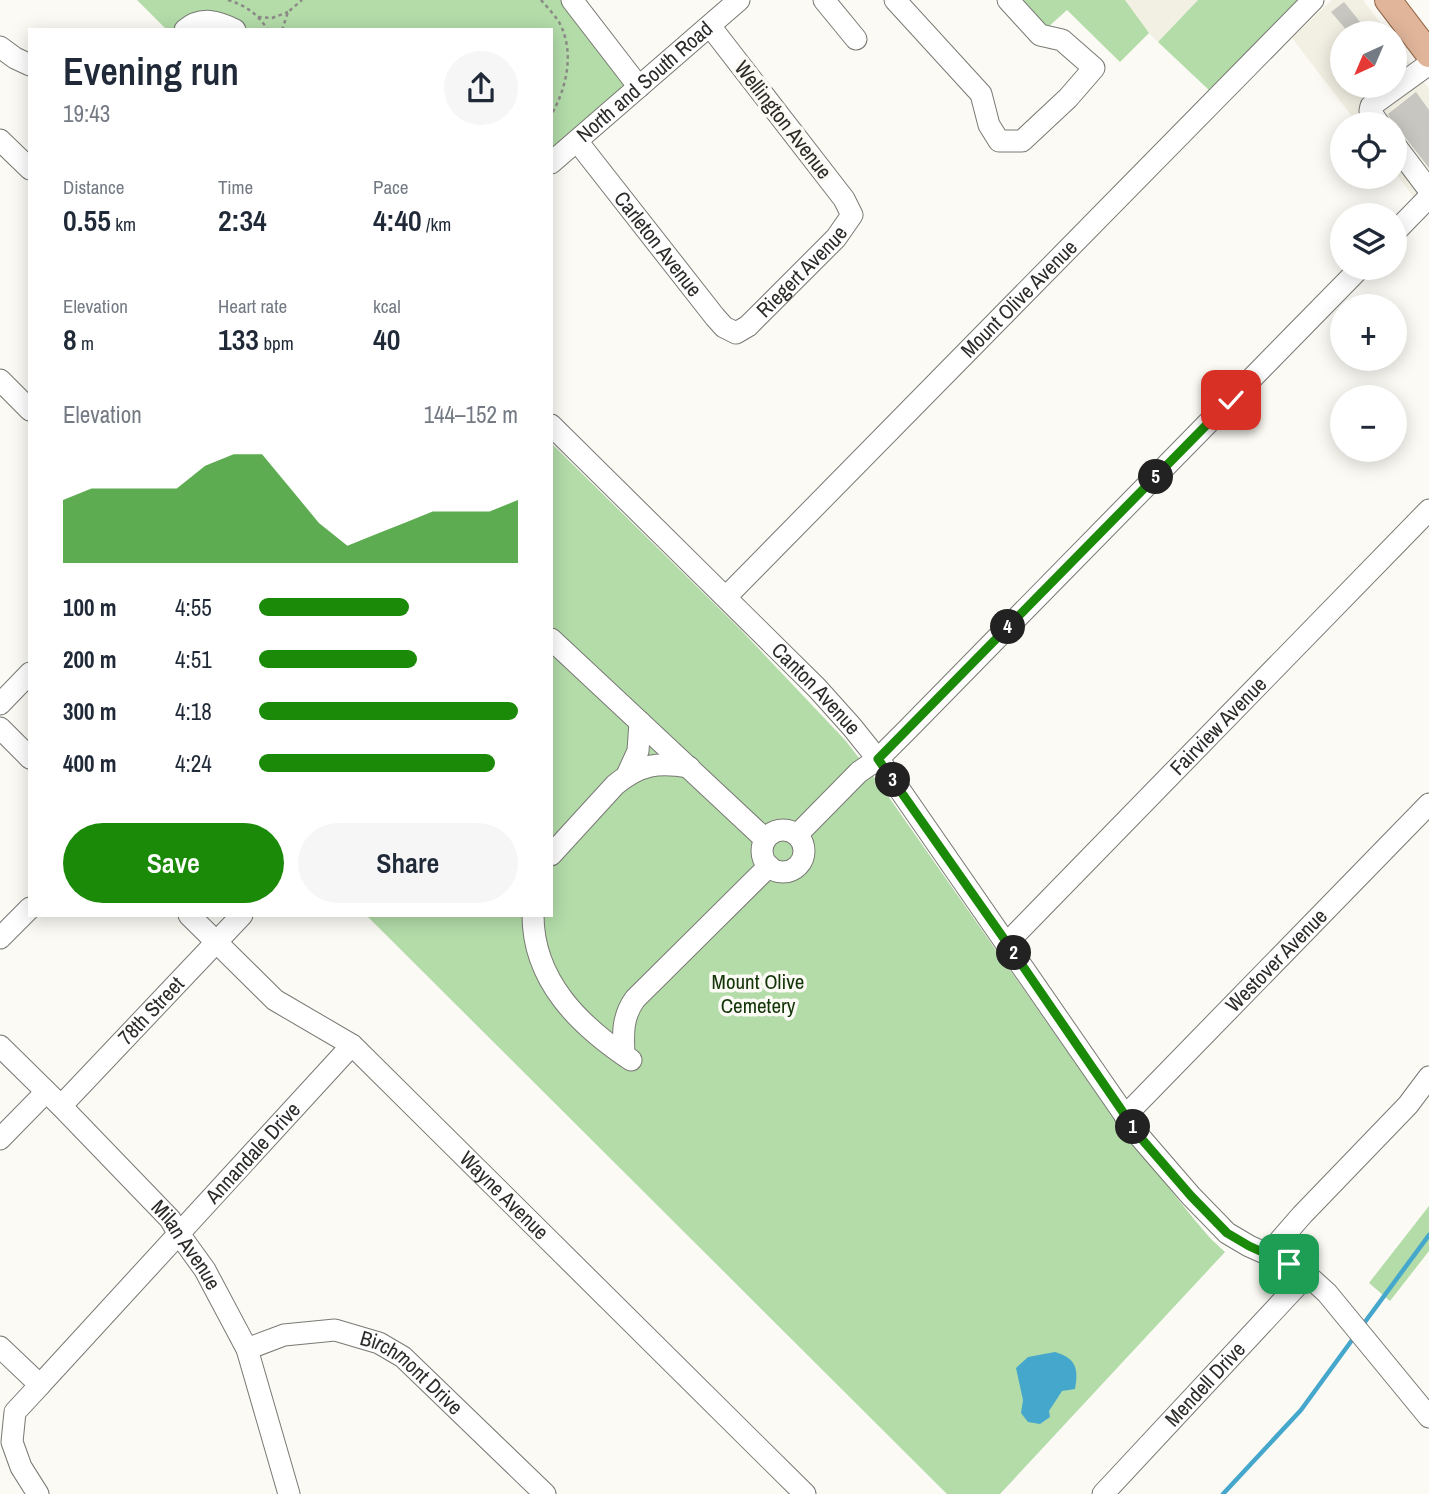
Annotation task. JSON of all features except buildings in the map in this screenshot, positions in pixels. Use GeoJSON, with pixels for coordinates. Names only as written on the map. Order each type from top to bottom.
{"type":"FeatureCollection","features":[{"type":"Feature","properties":{"kind":"main road"},"geometry":{"type":"LineString","coordinates":[[1388,0],[1429,54]]}},
{"type":"Feature","properties":{"kind":"street"},"geometry":{"type":"LineString","coordinates":[[572,0],[639,87]]}},
{"type":"Feature","properties":{"kind":"street","name":"North and South Road"},"geometry":{"type":"LineString","coordinates":[[553,161],[738,0]]}},
{"type":"Feature","properties":{"kind":"street"},"geometry":{"type":"LineString","coordinates":[[824,0],[856,39]]}},
{"type":"Feature","properties":{"kind":"street"},"geometry":{"type":"LineString","coordinates":[[895,0],[981,94],[989,125],[999,142],[1013,142],[1022,141],[1068,98],[1094,68],[1062,40],[1040,35],[1008,0]]}},
{"type":"Feature","properties":{"kind":"street","name":"Mount Olive Avenue"},"geometry":{"type":"LineString","coordinates":[[726,597],[1313,0]]}},
{"type":"Feature","properties":{"kind":"street"},"geometry":{"type":"LineString","coordinates":[[188,28],[207,20],[232,28]]}},
{"type":"Feature","properties":{"kind":"street","name":"Wellington Avenue"},"geometry":{"type":"LineString","coordinates":[[710,26],[844,199],[852,215]]}},
{"type":"Feature","properties":{"kind":"street"},"geometry":{"type":"LineString","coordinates":[[0,47],[28,64]]}},
{"type":"Feature","properties":{"kind":"street"},"geometry":{"type":"LineString","coordinates":[[1373,112],[1371,106],[1429,64]]}},
{"type":"Feature","properties":{"kind":"street"},"geometry":{"type":"LineString","coordinates":[[0,140],[28,167]]}},
{"type":"Feature","properties":{"kind":"street","name":"Carleton Avenue"},"geometry":{"type":"LineString","coordinates":[[577,141],[724,327],[736,333],[748,326]]}},
{"type":"Feature","properties":{"kind":"street"},"geometry":{"type":"LineString","coordinates":[[1407,161],[1429,190]]}},
{"type":"Feature","properties":{"kind":"street"},"geometry":{"type":"LineString","coordinates":[[1407,220],[1429,197]]}},
{"type":"Feature","properties":{"kind":"street","name":"Riegert Avenue"},"geometry":{"type":"LineString","coordinates":[[748,326],[836,238],[852,215]]}},
{"type":"Feature","properties":{"kind":"street"},"geometry":{"type":"LineString","coordinates":[[797,835],[859,772],[878,759],[1348,280]]}},
{"type":"Feature","properties":{"kind":"street"},"geometry":{"type":"LineString","coordinates":[[0,380],[28,408]]}},
{"type":"Feature","properties":{"kind":"street","name":"Canton Avenue"},"geometry":{"type":"LineString","coordinates":[[553,427],[817,688],[852,727],[878,759],[1140,1137],[1191,1196],[1227,1233],[1307,1275],[1327,1293],[1429,1418]]}},
{"type":"Feature","properties":{"kind":"street","name":"Fairview Avenue"},"geometry":{"type":"LineString","coordinates":[[1007,943],[1429,510]]}},
{"type":"Feature","properties":{"kind":"street"},"geometry":{"type":"LineString","coordinates":[[553,641],[765,839]]}},
{"type":"Feature","properties":{"kind":"street"},"geometry":{"type":"LineString","coordinates":[[0,704],[28,675]]}},
{"type":"Feature","properties":{"kind":"street"},"geometry":{"type":"LineString","coordinates":[[627,775],[638,751],[640,722]]}},
{"type":"Feature","properties":{"kind":"street"},"geometry":{"type":"LineString","coordinates":[[0,728],[28,756]]}},
{"type":"Feature","properties":{"kind":"street"},"geometry":{"type":"LineString","coordinates":[[553,853],[627,775],[652,765],[689,767]]}},
{"type":"Feature","properties":{"kind":"street","name":"Westover Avenue"},"geometry":{"type":"LineString","coordinates":[[1125,1116],[1429,804]]}},
{"type":"Feature","properties":{"kind":"street"},"geometry":{"type":"LineString","coordinates":[[783,829],[797,835],[804,847],[799,866],[787,872],[780,872],[769,866],[762,853],[765,839],[783,829]]}},
{"type":"Feature","properties":{"kind":"street"},"geometry":{"type":"LineString","coordinates":[[533,917],[533,934],[539,957],[558,994],[578,1016],[628,1058],[623,1038],[625,1021],[628,1009],[635,999],[769,866]]}},
{"type":"Feature","properties":{"kind":"street"},"geometry":{"type":"LineString","coordinates":[[0,938],[28,910]]}},
{"type":"Feature","properties":{"kind":"street","name":"Wayne Avenue"},"geometry":{"type":"LineString","coordinates":[[191,917],[275,1000],[352,1045],[805,1494]]}},
{"type":"Feature","properties":{"kind":"street","name":"78th Street"},"geometry":{"type":"LineString","coordinates":[[0,1139],[53,1099],[240,917]]}},
{"type":"Feature","properties":{"kind":"street"},"geometry":{"type":"LineString","coordinates":[[578,1016],[607,1018],[635,999]]}},
{"type":"Feature","properties":{"kind":"street","name":"Annandale Drive"},"geometry":{"type":"LineString","coordinates":[[38,1494],[20,1467],[12,1442],[15,1412],[352,1045]]}},
{"type":"Feature","properties":{"kind":"street","name":"Milan Avenue"},"geometry":{"type":"LineString","coordinates":[[0,1046],[170,1219],[205,1270],[247,1349],[289,1494]]}},
{"type":"Feature","properties":{"kind":"street"},"geometry":{"type":"LineString","coordinates":[[1268,1254],[1408,1105],[1429,1077]]}},
{"type":"Feature","properties":{"kind":"street","name":"Mendell Drive"},"geometry":{"type":"LineString","coordinates":[[1103,1494],[1307,1275]]}},
{"type":"Feature","properties":{"kind":"street","name":"Birchmont Drive"},"geometry":{"type":"LineString","coordinates":[[247,1349],[284,1335],[335,1330],[379,1343],[403,1356],[545,1494]]}},
{"type":"Feature","properties":{"kind":"street"},"geometry":{"type":"LineString","coordinates":[[0,1347],[40,1385]]}},
{"type":"Feature","properties":{"kind":"path"},"geometry":{"type":"LineString","coordinates":[[228,0],[236,1],[253,12],[266,28]]}},
{"type":"Feature","properties":{"kind":"path"},"geometry":{"type":"LineString","coordinates":[[258,17],[272,18],[288,12],[302,0]]}},
{"type":"Feature","properties":{"kind":"path"},"geometry":{"type":"LineString","coordinates":[[541,0],[560,24],[568,51],[563,91],[553,111]]}},
{"type":"Feature","properties":{"kind":"path"},"geometry":{"type":"LineString","coordinates":[[283,28],[288,12]]}},
{"type":"Feature","properties":{"kind":"shaded area"},"geometry":{"type":"Polygon","coordinates":[[[1125,0],[1198,0],[1158,42],[1125,0]]]}},
{"type":"Feature","properties":{"kind":"shaded area"},"geometry":{"type":"Polygon","coordinates":[[[1332,0],[1363,0],[1379,21],[1330,21],[1330,88],[1292,38],[1332,0]]]}},
{"type":"Feature","properties":{"kind":"shaded area"},"geometry":{"type":"Polygon","coordinates":[[[1407,59],[1429,89],[1429,183],[1414,198],[1407,188],[1407,112],[1349,112],[1338,98],[1407,98],[1407,59]]]}},
{"type":"Feature","properties":{"kind":"green space"},"geometry":{"type":"Polygon","coordinates":[[[137,0],[563,0],[628,85],[553,151],[553,28],[165,28],[137,0]]]}},
{"type":"Feature","properties":{"kind":"green space"},"geometry":{"type":"Polygon","coordinates":[[[1022,0],[1125,0],[1149,33],[1120,62],[1067,10],[1047,28],[1022,0]]]}},
{"type":"Feature","properties":{"kind":"green space"},"geometry":{"type":"Polygon","coordinates":[[[1198,0],[1298,0],[1210,91],[1158,42],[1198,0]]]}},
{"type":"Feature","properties":{"kind":"green space","name":"Mount Olive Cemetery"},"geometry":{"type":"Polygon","coordinates":[[[553,445],[741,630],[845,740],[881,786],[1118,1124],[1193,1218],[1225,1252],[1000,1494],[947,1494],[368,917],[553,917],[553,445]]]}},
{"type":"Feature","properties":{"kind":"green space"},"geometry":{"type":"Polygon","coordinates":[[[1429,1206],[1429,1251],[1390,1301],[1369,1283],[1429,1206]]]}},
{"type":"Feature","properties":{"kind":"water"},"geometry":{"type":"Polygon","coordinates":[[[1055,1352],[1072,1361],[1077,1376],[1075,1389],[1062,1391],[1049,1411],[1050,1417],[1040,1424],[1028,1422],[1021,1413],[1023,1400],[1016,1368],[1028,1357],[1055,1352]]]}},
{"type":"Feature","properties":{"kind":"waterway"},"geometry":{"type":"LineString","coordinates":[[1362,1326],[1429,1235]]}},
{"type":"Feature","properties":{"kind":"waterway"},"geometry":{"type":"LineString","coordinates":[[1223,1494],[1301,1410],[1355,1336]]}},
{"type":"Feature","properties":{"kind":"route"},"geometry":{"type":"LineString","coordinates":[[1231,400],[878,759],[1140,1137],[1227,1233],[1289,1264]]}}]}
